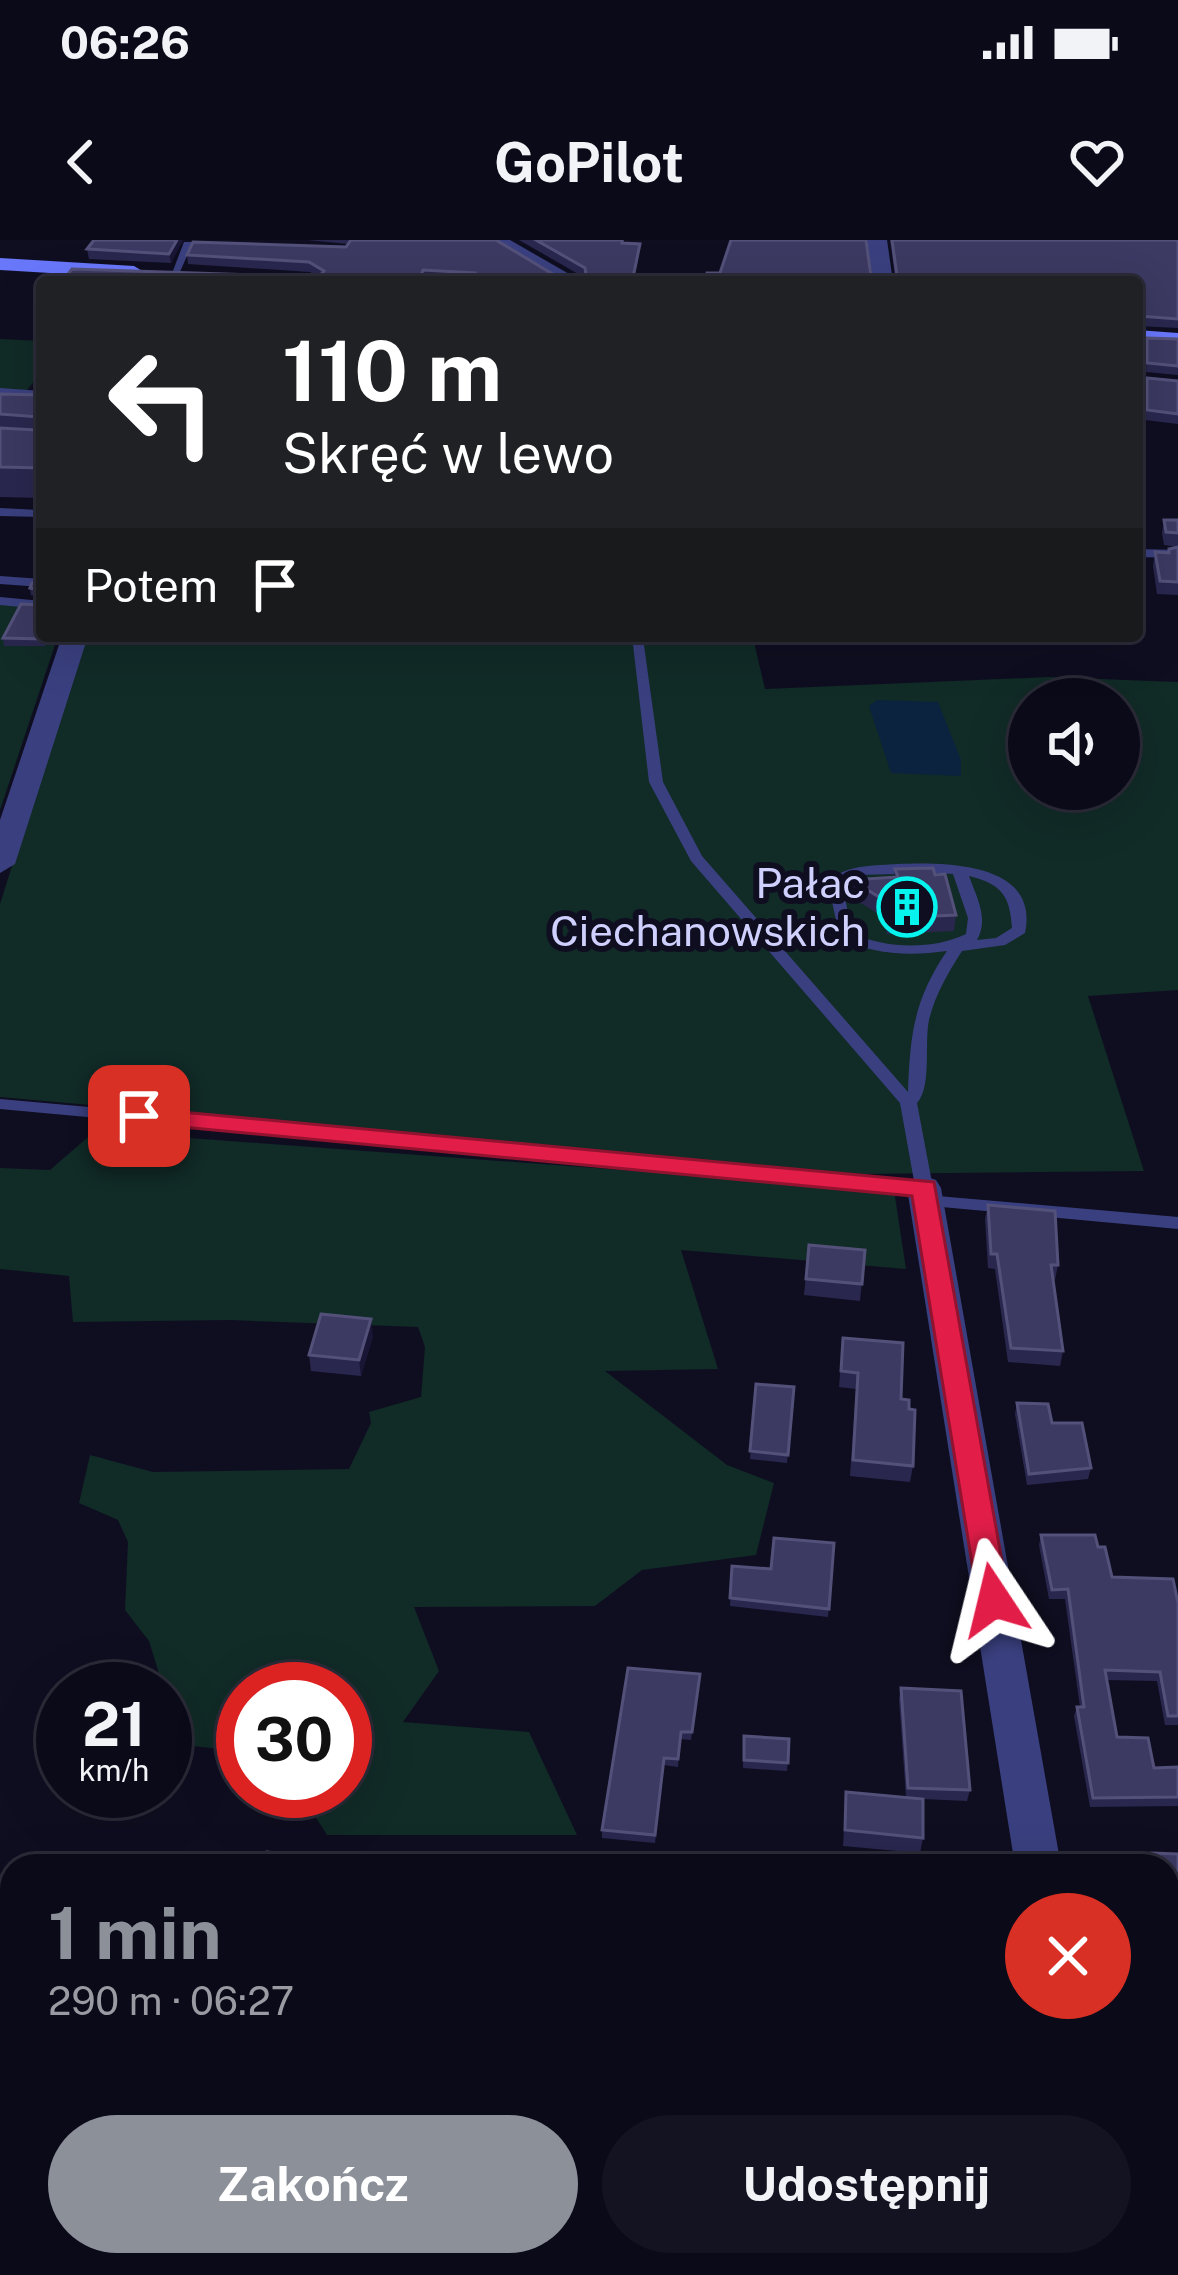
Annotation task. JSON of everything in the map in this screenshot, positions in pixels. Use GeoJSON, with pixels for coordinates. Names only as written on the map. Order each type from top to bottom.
{"type":"FeatureCollection","features":[{"type":"Feature","properties":{"kind":"street"},"geometry":{"type":"LineString","coordinates":[[496,240],[562,276]]}},
{"type":"Feature","properties":{"kind":"street"},"geometry":{"type":"LineString","coordinates":[[877,240],[882,276]]}},
{"type":"Feature","properties":{"kind":"street"},"geometry":{"type":"LineString","coordinates":[[0,264],[184,275]]}},
{"type":"Feature","properties":{"kind":"street"},"geometry":{"type":"LineString","coordinates":[[1143,336],[1178,339]]}},
{"type":"Feature","properties":{"kind":"street"},"geometry":{"type":"LineString","coordinates":[[0,864],[73,642]]}},
{"type":"Feature","properties":{"kind":"street"},"geometry":{"type":"LineString","coordinates":[[925,1195],[1037,1854]]}},
{"type":"Feature","properties":{"kind":"lane"},"geometry":{"type":"LineString","coordinates":[[184,275],[187,244],[232,246]]}},
{"type":"Feature","properties":{"kind":"lane"},"geometry":{"type":"LineString","coordinates":[[1143,380],[1178,383]]}},
{"type":"Feature","properties":{"kind":"lane"},"geometry":{"type":"LineString","coordinates":[[0,391],[36,394]]}},
{"type":"Feature","properties":{"kind":"lane"},"geometry":{"type":"LineString","coordinates":[[0,512],[36,514]]}},
{"type":"Feature","properties":{"kind":"lane"},"geometry":{"type":"LineString","coordinates":[[1143,553],[1178,554]]}},
{"type":"Feature","properties":{"kind":"lane"},"geometry":{"type":"LineString","coordinates":[[0,580],[36,583]]}},
{"type":"Feature","properties":{"kind":"lane"},"geometry":{"type":"LineString","coordinates":[[0,601],[36,604]]}},
{"type":"Feature","properties":{"kind":"lane"},"geometry":{"type":"LineString","coordinates":[[638,642],[656,782],[674,821],[696,858],[908,1102],[925,1195]]}},
{"type":"Feature","properties":{"kind":"lane"},"geometry":{"type":"LineString","coordinates":[[908,1102],[917,1093],[916,1037],[923,1004],[957,947],[973,936],[976,918],[959,869]]}},
{"type":"Feature","properties":{"kind":"lane"},"geometry":{"type":"LineString","coordinates":[[959,869],[986,874],[1009,887],[1023,912],[1020,930],[1000,942],[957,947],[860,945],[845,935],[836,888],[842,877],[857,871],[959,869]]}},
{"type":"Feature","properties":{"kind":"lane"},"geometry":{"type":"LineString","coordinates":[[0,1104],[1178,1223]]}},
{"type":"Feature","properties":{"kind":"green space"},"geometry":{"type":"Polygon","coordinates":[[[0,339],[36,341],[36,379],[12,408],[0,407],[0,339]]]}},
{"type":"Feature","properties":{"kind":"green space"},"geometry":{"type":"Polygon","coordinates":[[[0,603],[36,607],[36,642],[56,642],[0,810],[0,603]]]}},
{"type":"Feature","properties":{"kind":"green space"},"geometry":{"type":"Polygon","coordinates":[[[83,642],[754,642],[765,689],[1008,679],[1008,810],[1140,810],[1140,681],[1178,682],[1178,990],[1088,996],[1144,1171],[862,1174],[0,1097],[0,904],[83,642]]]}},
{"type":"Feature","properties":{"kind":"green space"},"geometry":{"type":"Polygon","coordinates":[[[95,1131],[894,1190],[906,1269],[681,1250],[718,1369],[605,1371],[727,1465],[774,1483],[756,1555],[642,1570],[595,1606],[414,1607],[439,1671],[403,1722],[529,1732],[577,1835],[327,1835],[316,1818],[372,1818],[372,1662],[216,1662],[216,1748],[192,1746],[192,1662],[155,1662],[149,1641],[125,1610],[128,1542],[118,1520],[79,1503],[90,1455],[153,1472],[349,1469],[371,1423],[369,1412],[421,1397],[425,1347],[418,1327],[230,1320],[73,1322],[69,1276],[0,1269],[0,1168],[50,1170],[95,1131]]]}},
{"type":"Feature","properties":{"kind":"water"},"geometry":{"type":"Polygon","coordinates":[[[877,700],[938,702],[961,760],[961,776],[891,773],[869,706],[877,700]]]}},
{"type":"Feature","properties":{"kind":"building"},"geometry":{"type":"Polygon","coordinates":[[[94,240],[177,240],[169,254],[87,249],[94,240]]]}},
{"type":"Feature","properties":{"kind":"building"},"geometry":{"type":"Polygon","coordinates":[[[351,240],[496,240],[556,276],[474,276],[423,270],[421,276],[320,276],[324,271],[309,262],[187,255],[193,242],[346,247],[351,240]]]}},
{"type":"Feature","properties":{"kind":"building"},"geometry":{"type":"Polygon","coordinates":[[[536,240],[622,240],[640,244],[633,276],[556,276],[586,275],[585,268],[536,240]]]}},
{"type":"Feature","properties":{"kind":"building"},"geometry":{"type":"Polygon","coordinates":[[[731,240],[866,240],[871,276],[706,276],[720,273],[731,240]]]}},
{"type":"Feature","properties":{"kind":"building"},"geometry":{"type":"Polygon","coordinates":[[[892,240],[1178,240],[1178,319],[1143,316],[1143,276],[897,276],[892,240]]]}},
{"type":"Feature","properties":{"kind":"building"},"geometry":{"type":"Polygon","coordinates":[[[72,269],[288,276],[67,276],[72,269]]]}},
{"type":"Feature","properties":{"kind":"building"},"geometry":{"type":"Polygon","coordinates":[[[1147,338],[1178,339],[1178,366],[1147,363],[1147,338]]]}},
{"type":"Feature","properties":{"kind":"building"},"geometry":{"type":"Polygon","coordinates":[[[1147,378],[1178,381],[1178,414],[1147,410],[1147,378]]]}},
{"type":"Feature","properties":{"kind":"building"},"geometry":{"type":"Polygon","coordinates":[[[0,394],[36,395],[36,417],[0,414],[0,394]]]}},
{"type":"Feature","properties":{"kind":"building"},"geometry":{"type":"Polygon","coordinates":[[[0,428],[36,430],[36,468],[0,467],[0,428]]]}},
{"type":"Feature","properties":{"kind":"building"},"geometry":{"type":"Polygon","coordinates":[[[1164,520],[1178,520],[1178,533],[1166,532],[1164,520]]]}},
{"type":"Feature","properties":{"kind":"building"},"geometry":{"type":"Polygon","coordinates":[[[1178,547],[1178,582],[1160,581],[1155,552],[1169,553],[1178,547]]]}},
{"type":"Feature","properties":{"kind":"building"},"geometry":{"type":"Polygon","coordinates":[[[21,604],[36,605],[36,639],[3,638],[21,604]]]}},
{"type":"Feature","properties":{"kind":"building"},"geometry":{"type":"Polygon","coordinates":[[[933,868],[935,875],[945,874],[956,915],[889,918],[884,900],[851,880],[898,877],[895,869],[933,868]]]}},
{"type":"Feature","properties":{"kind":"building"},"geometry":{"type":"Polygon","coordinates":[[[988,1205],[1055,1211],[1058,1265],[1051,1265],[1063,1351],[1011,1348],[997,1254],[991,1254],[988,1205]]]}},
{"type":"Feature","properties":{"kind":"building"},"geometry":{"type":"Polygon","coordinates":[[[809,1245],[865,1250],[862,1284],[806,1279],[809,1245]]]}},
{"type":"Feature","properties":{"kind":"building"},"geometry":{"type":"Polygon","coordinates":[[[321,1314],[371,1319],[359,1360],[309,1355],[321,1314]]]}},
{"type":"Feature","properties":{"kind":"building"},"geometry":{"type":"Polygon","coordinates":[[[843,1338],[903,1343],[901,1399],[909,1400],[909,1409],[915,1410],[913,1466],[853,1460],[858,1373],[841,1371],[843,1338]]]}},
{"type":"Feature","properties":{"kind":"building"},"geometry":{"type":"Polygon","coordinates":[[[756,1384],[794,1387],[788,1455],[750,1451],[756,1384]]]}},
{"type":"Feature","properties":{"kind":"building"},"geometry":{"type":"Polygon","coordinates":[[[1017,1403],[1048,1404],[1052,1423],[1082,1423],[1091,1468],[1029,1474],[1017,1403]]]}},
{"type":"Feature","properties":{"kind":"building"},"geometry":{"type":"Polygon","coordinates":[[[1041,1535],[1095,1535],[1098,1547],[1105,1547],[1112,1577],[1173,1579],[1178,1603],[1178,1716],[1168,1716],[1160,1672],[1105,1670],[1117,1737],[1148,1738],[1154,1768],[1178,1767],[1178,1797],[1093,1798],[1077,1707],[1084,1707],[1068,1589],[1052,1590],[1041,1535]]]}},
{"type":"Feature","properties":{"kind":"building"},"geometry":{"type":"Polygon","coordinates":[[[774,1538],[834,1543],[829,1609],[730,1598],[732,1566],[771,1569],[774,1538]]]}},
{"type":"Feature","properties":{"kind":"building"},"geometry":{"type":"Polygon","coordinates":[[[628,1668],[700,1674],[692,1732],[681,1732],[678,1759],[664,1758],[655,1835],[602,1830],[628,1668]]]}},
{"type":"Feature","properties":{"kind":"building"},"geometry":{"type":"Polygon","coordinates":[[[901,1688],[961,1691],[970,1790],[908,1788],[901,1688]]]}},
{"type":"Feature","properties":{"kind":"building"},"geometry":{"type":"Polygon","coordinates":[[[744,1736],[789,1739],[788,1763],[744,1760],[744,1736]]]}},
{"type":"Feature","properties":{"kind":"building"},"geometry":{"type":"Polygon","coordinates":[[[846,1792],[923,1799],[923,1838],[845,1830],[846,1792]]]}},
{"type":"Feature","properties":{"kind":"place","name":"Pałac Ciechanowskich"},"geometry":{"type":"Point","coordinates":[907,907]}},
{"type":"Feature","properties":{"kind":"route"},"geometry":{"type":"LineString","coordinates":[[139,1116],[924,1188],[994,1600]]}}]}
